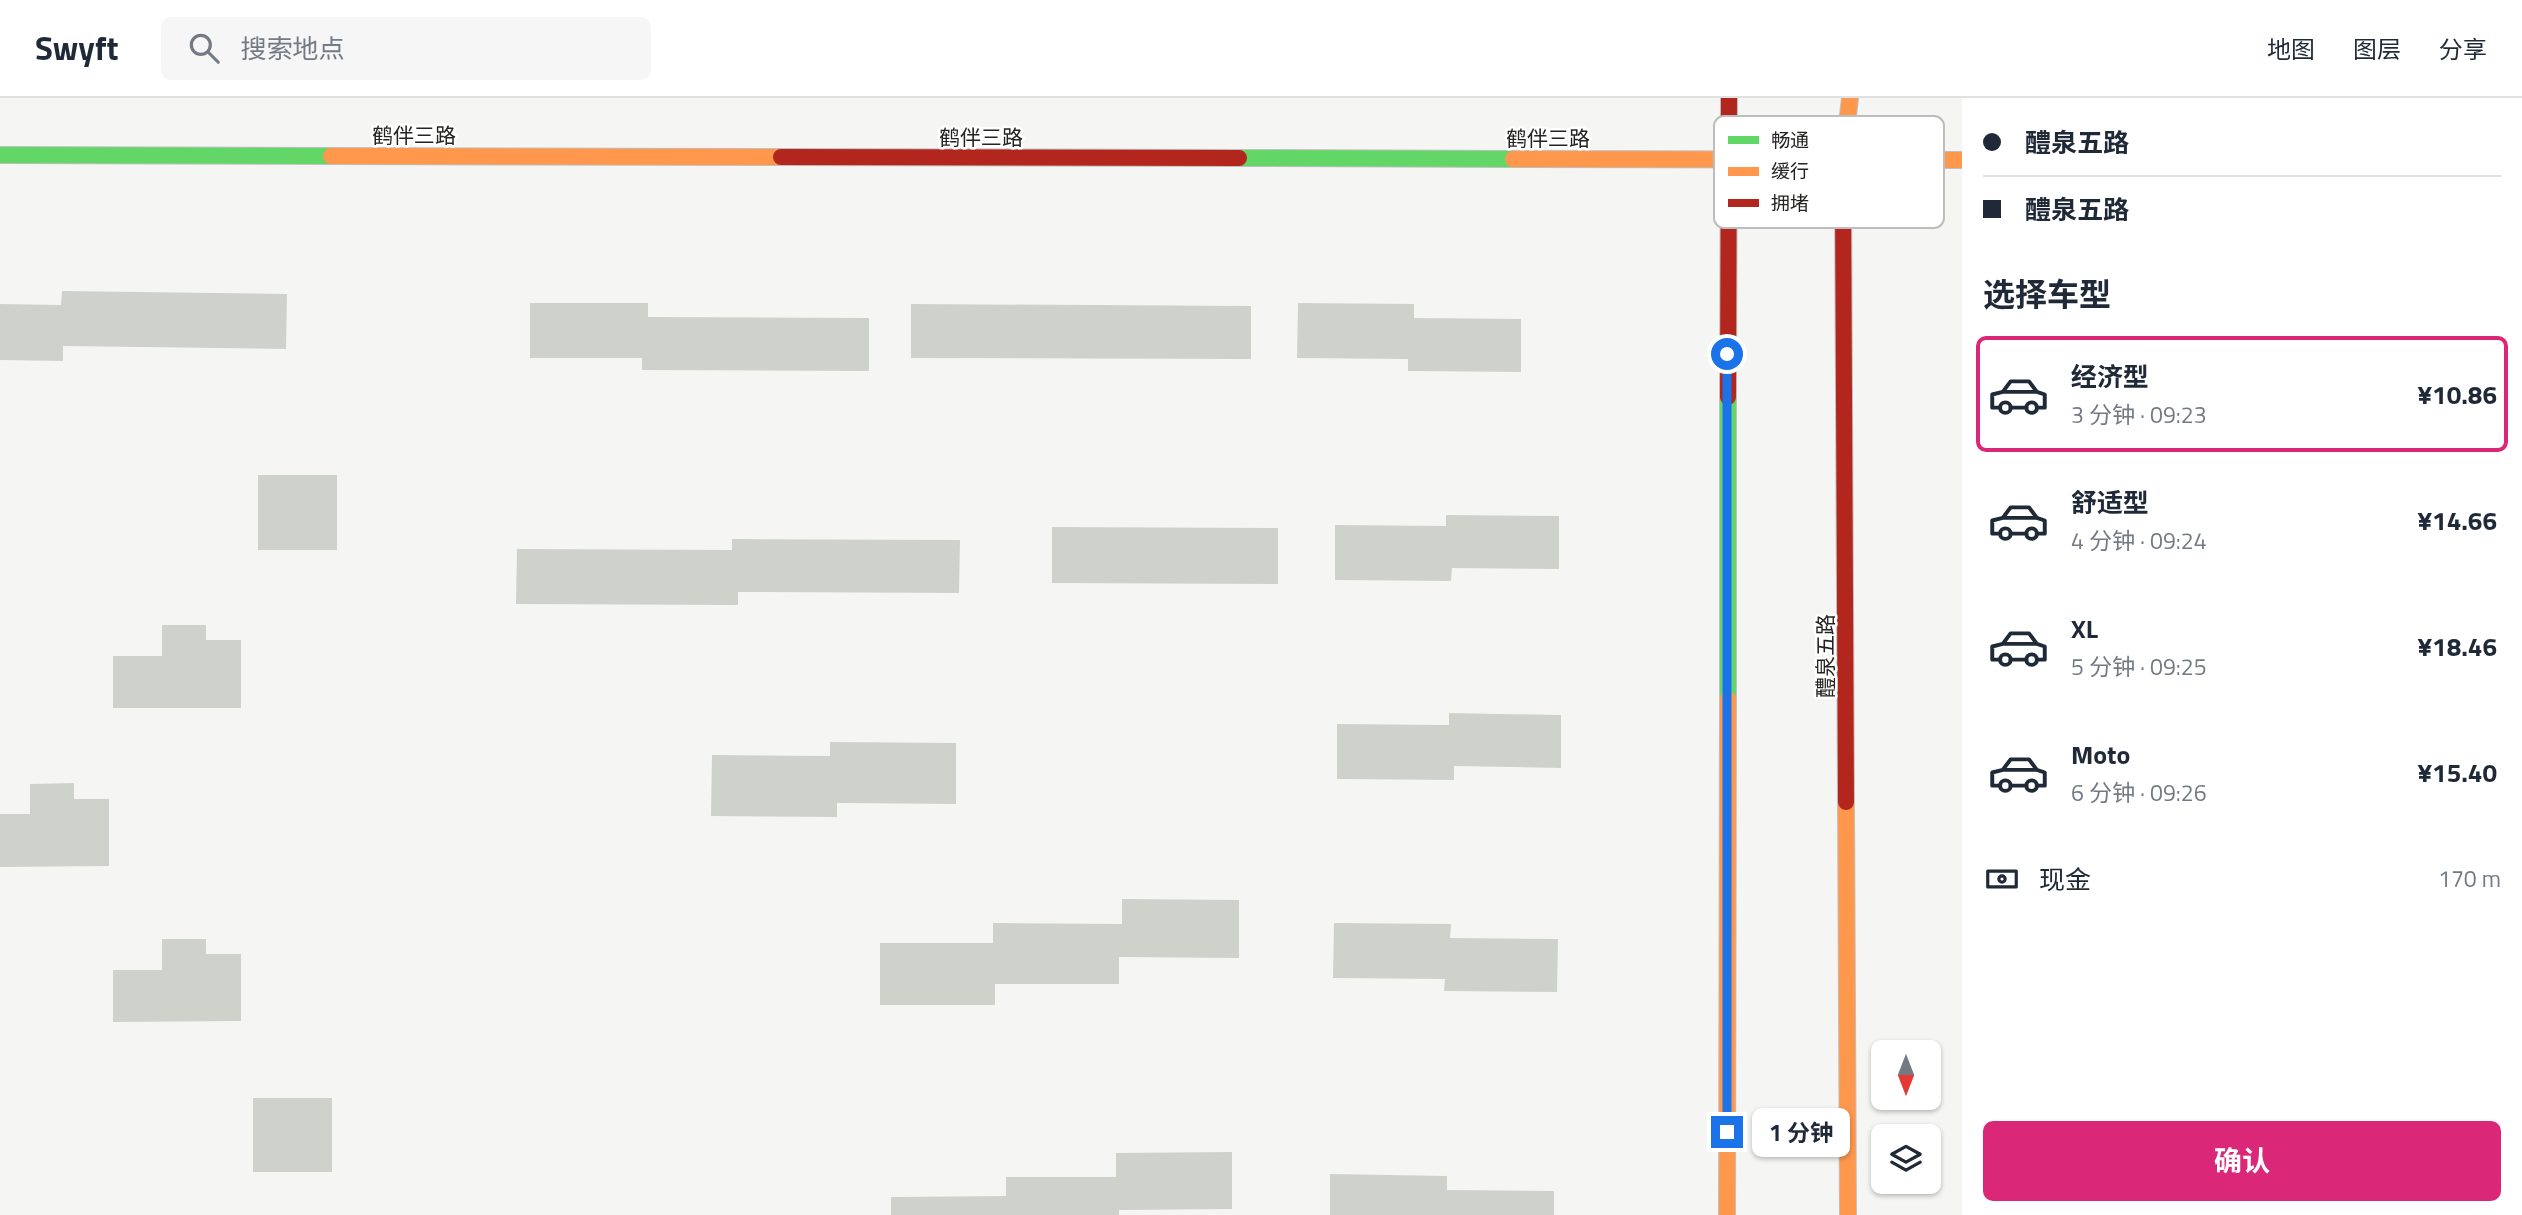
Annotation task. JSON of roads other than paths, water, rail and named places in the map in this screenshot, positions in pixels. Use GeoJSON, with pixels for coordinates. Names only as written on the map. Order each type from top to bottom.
{"type":"FeatureCollection","features":[{"type":"Feature","properties":{"kind":"main road"},"geometry":{"type":"LineString","coordinates":[[1728,116],[1729,98]]}},
{"type":"Feature","properties":{"kind":"main road","name":"醴泉五路"},"geometry":{"type":"LineString","coordinates":[[1848,116],[1850,98]]}},
{"type":"Feature","properties":{"kind":"main road","name":"鹤伴三路"},"geometry":{"type":"LineString","coordinates":[[0,155],[1714,160]]}},
{"type":"Feature","properties":{"kind":"main road","name":"鹤伴三路"},"geometry":{"type":"LineString","coordinates":[[1944,160],[1962,160]]}},
{"type":"Feature","properties":{"kind":"main road"},"geometry":{"type":"LineString","coordinates":[[1727,228],[1727,1215]]}},
{"type":"Feature","properties":{"kind":"main road","name":"醴泉五路"},"geometry":{"type":"LineString","coordinates":[[1843,228],[1848,1215]]}}]}
